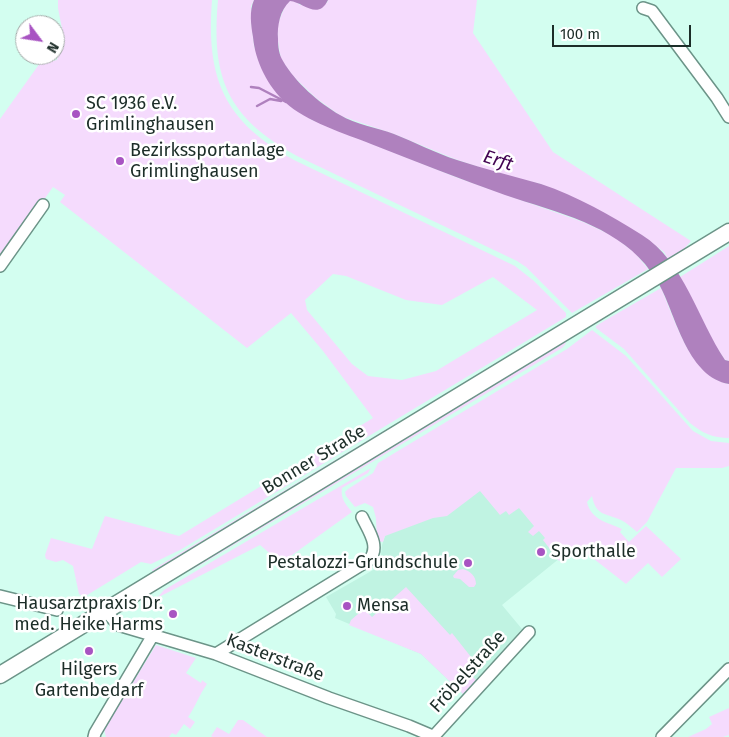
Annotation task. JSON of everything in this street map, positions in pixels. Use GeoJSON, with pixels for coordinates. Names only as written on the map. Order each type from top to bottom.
{"type":"FeatureCollection","features":[{"type":"Feature","properties":{"kind":"main road","name":"Bonner Straße"},"geometry":{"type":"LineString","coordinates":[[0,675],[729,232]]}},
{"type":"Feature","properties":{"kind":"street"},"geometry":{"type":"LineString","coordinates":[[643,8],[652,11],[718,98],[729,117]]}},
{"type":"Feature","properties":{"kind":"street"},"geometry":{"type":"LineString","coordinates":[[0,266],[43,205]]}},
{"type":"Feature","properties":{"kind":"street"},"geometry":{"type":"LineString","coordinates":[[216,654],[369,560],[374,552],[374,542],[362,517]]}},
{"type":"Feature","properties":{"kind":"street"},"geometry":{"type":"LineString","coordinates":[[0,596],[57,610]]}},
{"type":"Feature","properties":{"kind":"street","name":"Kasterstraße"},"geometry":{"type":"LineString","coordinates":[[106,610],[118,625],[216,654],[434,737]]}},
{"type":"Feature","properties":{"kind":"street","name":"Fröbelstraße"},"geometry":{"type":"LineString","coordinates":[[434,737],[529,632]]}},
{"type":"Feature","properties":{"kind":"street"},"geometry":{"type":"LineString","coordinates":[[94,737],[153,635]]}},
{"type":"Feature","properties":{"kind":"street"},"geometry":{"type":"LineString","coordinates":[[662,737],[729,669]]}},
{"type":"Feature","properties":{"kind":"shaded area"},"geometry":{"type":"Polygon","coordinates":[[[58,0],[212,0],[212,53],[217,75],[224,95],[251,130],[294,160],[515,266],[534,281],[566,313],[566,317],[180,550],[151,564],[141,562],[84,597],[79,594],[73,566],[63,560],[56,562],[46,559],[45,555],[51,538],[92,549],[105,516],[179,536],[373,418],[323,351],[291,313],[247,348],[60,202],[65,195],[53,187],[0,261],[0,119],[39,65],[65,65],[65,15],[59,15],[58,0]],[[333,274],[305,300],[307,310],[352,364],[368,376],[402,380],[436,371],[537,310],[493,277],[442,305],[406,300],[346,276],[333,274]]]}},
{"type":"Feature","properties":{"kind":"shaded area"},"geometry":{"type":"Polygon","coordinates":[[[218,0],[254,0],[251,6],[251,19],[254,46],[261,66],[312,120],[458,178],[583,222],[613,236],[635,253],[648,269],[572,313],[526,267],[517,261],[297,156],[273,141],[254,126],[239,110],[229,93],[221,73],[218,52],[218,0]]]}},
{"type":"Feature","properties":{"kind":"shaded area"},"geometry":{"type":"Polygon","coordinates":[[[254,0],[328,0],[324,6],[315,10],[290,1],[280,18],[278,45],[282,59],[294,77],[316,98],[340,115],[394,134],[449,157],[541,184],[567,194],[618,220],[657,246],[680,275],[715,344],[725,360],[729,361],[729,384],[715,379],[704,371],[694,359],[679,332],[656,280],[639,257],[617,240],[584,222],[438,170],[326,126],[294,110],[279,97],[268,81],[256,55],[251,18],[254,0]]]}},
{"type":"Feature","properties":{"kind":"shaded area"},"geometry":{"type":"Polygon","coordinates":[[[290,0],[300,5],[327,3],[328,0],[477,0],[473,33],[553,152],[691,241],[683,250],[668,259],[664,252],[643,236],[541,184],[502,175],[341,116],[316,98],[293,76],[281,59],[277,26],[286,4],[290,0]]]}},
{"type":"Feature","properties":{"kind":"shaded area"},"geometry":{"type":"Polygon","coordinates":[[[729,246],[729,361],[725,360],[715,345],[680,277],[729,246]]]}},
{"type":"Feature","properties":{"kind":"shaded area"},"geometry":{"type":"Polygon","coordinates":[[[661,288],[679,331],[694,359],[704,371],[716,379],[729,384],[729,438],[708,434],[690,423],[624,349],[596,328],[596,326],[604,321],[661,288]]]}},
{"type":"Feature","properties":{"kind":"shaded area"},"geometry":{"type":"Polygon","coordinates":[[[592,330],[626,356],[693,431],[711,441],[729,443],[729,466],[722,468],[676,468],[647,522],[637,532],[623,521],[599,511],[592,496],[587,502],[596,517],[622,529],[620,532],[629,542],[646,526],[681,559],[662,577],[648,563],[626,584],[576,545],[559,561],[543,540],[545,538],[539,531],[533,536],[528,532],[534,526],[519,508],[509,515],[506,511],[500,515],[480,491],[447,516],[433,518],[385,536],[383,542],[377,541],[376,518],[373,507],[365,503],[355,507],[346,496],[345,492],[348,489],[373,473],[378,463],[567,349],[592,330]]]}},
{"type":"Feature","properties":{"kind":"shaded area"},"geometry":{"type":"Polygon","coordinates":[[[567,339],[562,348],[202,564],[161,586],[159,583],[567,339]]]}},
{"type":"Feature","properties":{"kind":"shaded area"},"geometry":{"type":"Polygon","coordinates":[[[392,426],[393,428],[154,573],[152,570],[392,426]]]}},
{"type":"Feature","properties":{"kind":"shaded area","name":"Pestalozzi-Grundschule"},"geometry":{"type":"Polygon","coordinates":[[[453,438],[576,545],[502,605],[522,629],[463,694],[421,654],[335,618],[336,614],[326,597],[380,566],[385,536],[453,438]]]}},
{"type":"Feature","properties":{"kind":"shaded area"},"geometry":{"type":"Polygon","coordinates":[[[371,468],[368,473],[342,488],[343,498],[352,512],[281,563],[260,545],[157,598],[164,590],[371,468]]]}},
{"type":"Feature","properties":{"kind":"shaded area"},"geometry":{"type":"Polygon","coordinates":[[[463,569],[474,576],[476,584],[474,587],[469,587],[460,579],[454,578],[453,576],[458,570],[463,569]]]}},
{"type":"Feature","properties":{"kind":"shaded area"},"geometry":{"type":"Polygon","coordinates":[[[406,587],[450,635],[452,633],[479,667],[470,674],[476,680],[463,694],[421,654],[349,625],[351,620],[364,609],[372,617],[406,587]]]}},
{"type":"Feature","properties":{"kind":"shaded area"},"geometry":{"type":"Polygon","coordinates":[[[156,645],[196,658],[186,673],[201,683],[202,680],[207,684],[188,717],[195,722],[190,729],[184,724],[176,735],[172,733],[169,737],[106,737],[104,729],[156,645]]]}},
{"type":"Feature","properties":{"kind":"shaded area"},"geometry":{"type":"Polygon","coordinates":[[[729,708],[729,735],[723,737],[688,737],[706,729],[712,724],[709,717],[729,708]]]}},
{"type":"Feature","properties":{"kind":"shaded area"},"geometry":{"type":"Polygon","coordinates":[[[238,720],[243,720],[267,737],[211,736],[217,727],[229,734],[238,720]]]}},
{"type":"Feature","properties":{"kind":"waterway"},"geometry":{"type":"LineString","coordinates":[[251,87],[259,88],[286,102]]}},
{"type":"Feature","properties":{"kind":"waterway"},"geometry":{"type":"LineString","coordinates":[[257,106],[270,99],[281,101]]}},
{"type":"Feature","properties":{"kind":"place","name":"SC 1936 e.V. Grimlinghausen"},"geometry":{"type":"Point","coordinates":[76,114]}},
{"type":"Feature","properties":{"kind":"place","name":"Bezirkssportanlage Grimlinghausen"},"geometry":{"type":"Point","coordinates":[120,161]}},
{"type":"Feature","properties":{"kind":"place","name":"Sporthalle"},"geometry":{"type":"Point","coordinates":[541,552]}},
{"type":"Feature","properties":{"kind":"place","name":"Pestalozzi-Grundschule"},"geometry":{"type":"Point","coordinates":[468,563]}},
{"type":"Feature","properties":{"kind":"place","name":"Mensa"},"geometry":{"type":"Point","coordinates":[347,606]}},
{"type":"Feature","properties":{"kind":"place","name":"Hausarztpraxis Dr. med. Heike Harms"},"geometry":{"type":"Point","coordinates":[173,614]}},
{"type":"Feature","properties":{"kind":"place","name":"Hilgers Gartenbedarf"},"geometry":{"type":"Point","coordinates":[89,651]}},
{"type":"Feature","properties":{"kind":"water label","name":"Erft"},"geometry":{"type":"Point","coordinates":[498,161]}}]}
